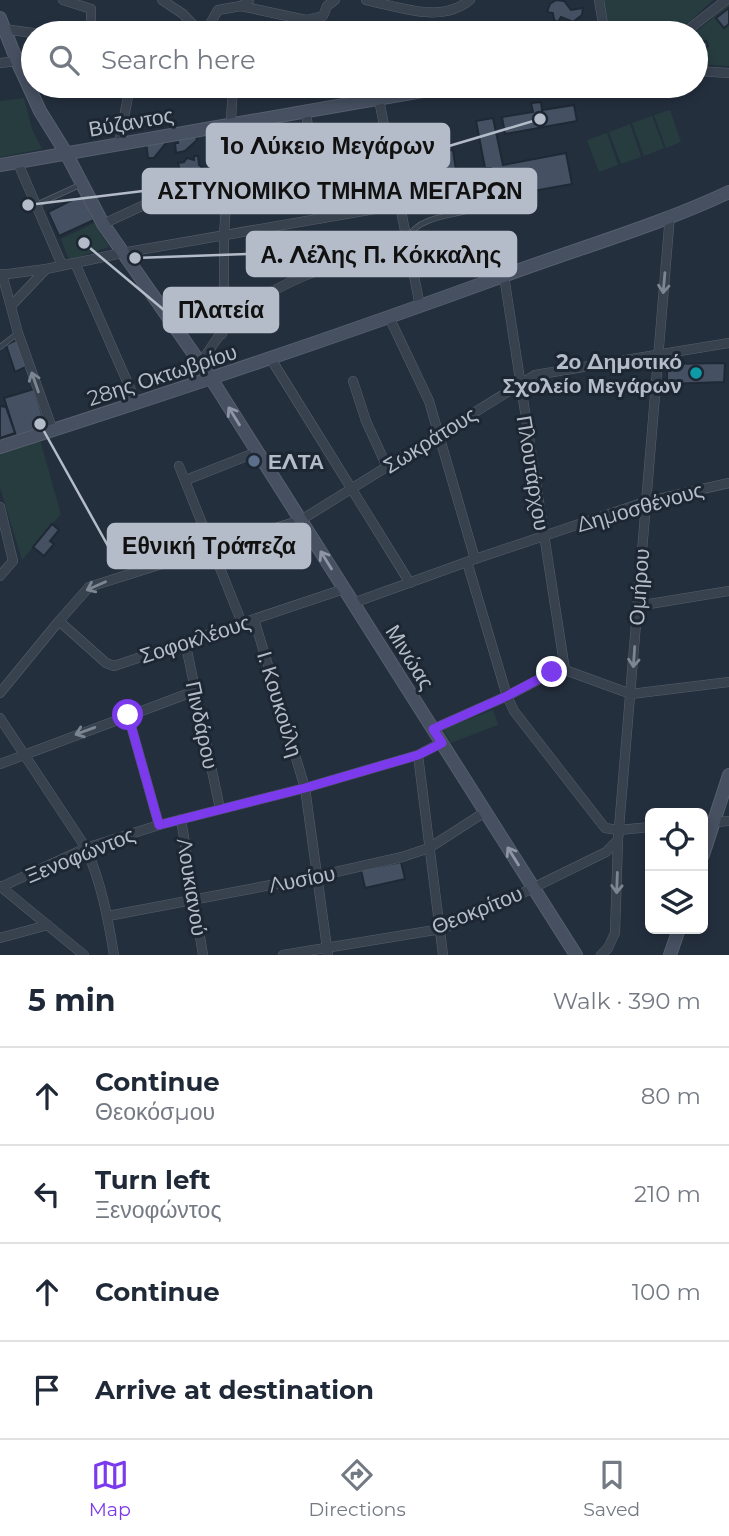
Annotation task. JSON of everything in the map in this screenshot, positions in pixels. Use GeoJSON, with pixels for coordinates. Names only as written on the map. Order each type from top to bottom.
{"type":"FeatureCollection","features":[{"type":"Feature","properties":{"kind":"street"},"geometry":{"type":"LineString","coordinates":[[63,0],[91,9],[91,21]]}},
{"type":"Feature","properties":{"kind":"street"},"geometry":{"type":"LineString","coordinates":[[162,0],[190,21]]}},
{"type":"Feature","properties":{"kind":"street"},"geometry":{"type":"LineString","coordinates":[[241,6],[249,0]]}},
{"type":"Feature","properties":{"kind":"street"},"geometry":{"type":"LineString","coordinates":[[211,21],[218,10],[241,6],[306,20],[323,16],[327,6],[335,0]]}},
{"type":"Feature","properties":{"kind":"street"},"geometry":{"type":"LineString","coordinates":[[366,0],[435,13],[456,10],[470,0]]}},
{"type":"Feature","properties":{"kind":"street"},"geometry":{"type":"LineString","coordinates":[[599,0],[602,21]]}},
{"type":"Feature","properties":{"kind":"street"},"geometry":{"type":"LineString","coordinates":[[699,21],[726,0]]}},
{"type":"Feature","properties":{"kind":"street"},"geometry":{"type":"LineString","coordinates":[[1,25],[21,30]]}},
{"type":"Feature","properties":{"kind":"street","name":"Μινώας"},"geometry":{"type":"LineString","coordinates":[[1,25],[21,71]]}},
{"type":"Feature","properties":{"kind":"street"},"geometry":{"type":"LineString","coordinates":[[0,63],[16,61]]}},
{"type":"Feature","properties":{"kind":"street"},"geometry":{"type":"LineString","coordinates":[[708,72],[729,73]]}},
{"type":"Feature","properties":{"kind":"street","name":"Μινώας"},"geometry":{"type":"LineString","coordinates":[[34,98],[103,225],[212,380],[576,955]]}},
{"type":"Feature","properties":{"kind":"street"},"geometry":{"type":"LineString","coordinates":[[119,144],[128,98]]}},
{"type":"Feature","properties":{"kind":"street"},"geometry":{"type":"LineString","coordinates":[[222,334],[224,236],[232,98]]}},
{"type":"Feature","properties":{"kind":"street","name":"Βύζαντος"},"geometry":{"type":"LineString","coordinates":[[0,165],[389,98]]}},
{"type":"Feature","properties":{"kind":"street"},"geometry":{"type":"LineString","coordinates":[[379,100],[420,306]]}},
{"type":"Feature","properties":{"kind":"street"},"geometry":{"type":"LineString","coordinates":[[306,111],[319,219]]}},
{"type":"Feature","properties":{"kind":"street"},"geometry":{"type":"LineString","coordinates":[[17,161],[61,265]]}},
{"type":"Feature","properties":{"kind":"street"},"geometry":{"type":"LineString","coordinates":[[103,225],[181,188],[227,183]]}},
{"type":"Feature","properties":{"kind":"street","name":"28ης Οκτωβρίου"},"geometry":{"type":"LineString","coordinates":[[0,447],[212,380],[420,306],[502,273],[670,215],[729,191]]}},
{"type":"Feature","properties":{"kind":"street"},"geometry":{"type":"LineString","coordinates":[[53,431],[18,333],[1,275],[398,205]]}},
{"type":"Feature","properties":{"kind":"street","name":"Ομήρου"},"geometry":{"type":"LineString","coordinates":[[601,955],[615,933],[619,835],[670,215]]}},
{"type":"Feature","properties":{"kind":"street"},"geometry":{"type":"LineString","coordinates":[[200,364],[228,325],[293,281],[328,267],[406,243]]}},
{"type":"Feature","properties":{"kind":"street"},"geometry":{"type":"LineString","coordinates":[[75,263],[137,404]]}},
{"type":"Feature","properties":{"kind":"street"},"geometry":{"type":"LineString","coordinates":[[11,306],[46,268]]}},
{"type":"Feature","properties":{"kind":"street","name":"Πλουτάρχου"},"geometry":{"type":"LineString","coordinates":[[502,273],[565,670]]}},
{"type":"Feature","properties":{"kind":"street"},"geometry":{"type":"LineString","coordinates":[[389,317],[424,392],[439,434],[507,696],[514,711],[605,828],[619,835],[645,828]]}},
{"type":"Feature","properties":{"kind":"street","name":"Σωκράτους"},"geometry":{"type":"LineString","coordinates":[[0,693],[89,587],[301,520],[520,384],[541,374],[729,343]]}},
{"type":"Feature","properties":{"kind":"street"},"geometry":{"type":"LineString","coordinates":[[271,359],[410,583]]}},
{"type":"Feature","properties":{"kind":"street"},"geometry":{"type":"LineString","coordinates":[[353,381],[368,426],[387,467]]}},
{"type":"Feature","properties":{"kind":"street"},"geometry":{"type":"LineString","coordinates":[[186,480],[257,452]]}},
{"type":"Feature","properties":{"kind":"street"},"geometry":{"type":"LineString","coordinates":[[179,466],[242,623]]}},
{"type":"Feature","properties":{"kind":"street","name":"Δημοσθένους"},"geometry":{"type":"LineString","coordinates":[[353,603],[645,502],[729,483]]}},
{"type":"Feature","properties":{"kind":"street"},"geometry":{"type":"LineString","coordinates":[[0,507],[13,561],[0,576]]}},
{"type":"Feature","properties":{"kind":"street","name":"Σοφοκλέους"},"geometry":{"type":"LineString","coordinates":[[59,621],[109,665],[114,666],[344,589]]}},
{"type":"Feature","properties":{"kind":"street"},"geometry":{"type":"LineString","coordinates":[[637,606],[729,591]]}},
{"type":"Feature","properties":{"kind":"street","name":"Ι. Κουκούλη"},"geometry":{"type":"LineString","coordinates":[[254,619],[305,788],[327,951]]}},
{"type":"Feature","properties":{"kind":"street","name":"Πινδάρου"},"geometry":{"type":"LineString","coordinates":[[185,641],[220,809]]}},
{"type":"Feature","properties":{"kind":"street"},"geometry":{"type":"LineString","coordinates":[[433,729],[507,696],[552,672],[565,670],[631,694],[729,682]]}},
{"type":"Feature","properties":{"kind":"street"},"geometry":{"type":"LineString","coordinates":[[0,764],[195,691]]}},
{"type":"Feature","properties":{"kind":"street"},"geometry":{"type":"LineString","coordinates":[[128,715],[159,825]]}},
{"type":"Feature","properties":{"kind":"street"},"geometry":{"type":"LineString","coordinates":[[0,718],[86,848],[95,868],[108,916],[114,955]]}},
{"type":"Feature","properties":{"kind":"street","name":"Ξενοφώντος"},"geometry":{"type":"LineString","coordinates":[[1,886],[86,848],[159,825],[305,788],[418,755],[442,743]]}},
{"type":"Feature","properties":{"kind":"street"},"geometry":{"type":"LineString","coordinates":[[418,755],[443,955]]}},
{"type":"Feature","properties":{"kind":"street"},"geometry":{"type":"LineString","coordinates":[[729,775],[708,823],[729,821]]}},
{"type":"Feature","properties":{"kind":"street","name":"Λυσίου"},"geometry":{"type":"LineString","coordinates":[[108,916],[318,876],[402,857],[429,848],[485,812]]}},
{"type":"Feature","properties":{"kind":"street","name":"Λουκιανού"},"geometry":{"type":"LineString","coordinates":[[181,819],[203,955]]}},
{"type":"Feature","properties":{"kind":"street","name":"Θεοκρίτου"},"geometry":{"type":"LineString","coordinates":[[283,955],[327,951],[440,929],[488,910],[606,852],[619,835]]}},
{"type":"Feature","properties":{"kind":"street"},"geometry":{"type":"LineString","coordinates":[[1,886],[84,955]]}},
{"type":"Feature","properties":{"kind":"street"},"geometry":{"type":"LineString","coordinates":[[0,938],[48,925]]}},
{"type":"Feature","properties":{"kind":"street"},"geometry":{"type":"LineString","coordinates":[[670,955],[677,934]]}},
{"type":"Feature","properties":{"kind":"lane"},"geometry":{"type":"LineString","coordinates":[[35,205],[82,184]]}},
{"type":"Feature","properties":{"kind":"lane"},"geometry":{"type":"LineString","coordinates":[[406,243],[410,232],[424,223],[466,211]]}},
{"type":"Feature","properties":{"kind":"lane"},"geometry":{"type":"LineString","coordinates":[[0,347],[18,333]]}},
{"type":"Feature","properties":{"kind":"green space"},"geometry":{"type":"Polygon","coordinates":[[[602,0],[713,0],[690,21],[606,21],[602,0]]]}},
{"type":"Feature","properties":{"kind":"green space"},"geometry":{"type":"Polygon","coordinates":[[[729,4],[729,66],[708,65],[708,22],[729,4]]]}},
{"type":"Feature","properties":{"kind":"green space"},"geometry":{"type":"Polygon","coordinates":[[[24,98],[32,129],[42,149],[0,157],[0,101],[24,98]]]}},
{"type":"Feature","properties":{"kind":"green space"},"geometry":{"type":"Polygon","coordinates":[[[670,110],[681,142],[666,148],[654,115],[670,110]]]}},
{"type":"Feature","properties":{"kind":"green space"},"geometry":{"type":"Polygon","coordinates":[[[652,116],[664,148],[644,156],[632,123],[652,116]]]}},
{"type":"Feature","properties":{"kind":"green space"},"geometry":{"type":"Polygon","coordinates":[[[630,124],[641,157],[621,164],[609,132],[630,124]]]}},
{"type":"Feature","properties":{"kind":"green space"},"geometry":{"type":"Polygon","coordinates":[[[607,133],[618,165],[599,172],[587,140],[607,133]]]}},
{"type":"Feature","properties":{"kind":"green space"},"geometry":{"type":"Polygon","coordinates":[[[94,223],[109,247],[69,260],[61,239],[94,223]]]}},
{"type":"Feature","properties":{"kind":"green space"},"geometry":{"type":"Polygon","coordinates":[[[40,440],[61,514],[22,560],[0,488],[0,452],[40,440]]]}},
{"type":"Feature","properties":{"kind":"green space"},"geometry":{"type":"Polygon","coordinates":[[[493,710],[498,725],[451,743],[443,729],[493,710]]]}},
{"type":"Feature","properties":{"kind":"building"},"geometry":{"type":"Polygon","coordinates":[[[556,0],[564,1],[571,10],[583,8],[582,15],[574,21],[561,17],[556,21],[553,13],[547,12],[550,4],[556,0]]]}},
{"type":"Feature","properties":{"kind":"building"},"geometry":{"type":"Polygon","coordinates":[[[729,8],[729,24],[724,28],[716,18],[729,8]]]}},
{"type":"Feature","properties":{"kind":"building"},"geometry":{"type":"Polygon","coordinates":[[[541,102],[542,110],[574,105],[577,121],[505,134],[502,117],[533,112],[531,103],[541,102]]]}},
{"type":"Feature","properties":{"kind":"building"},"geometry":{"type":"Polygon","coordinates":[[[493,118],[503,165],[566,153],[572,184],[487,202],[482,178],[492,176],[491,168],[485,168],[476,121],[493,118]]]}},
{"type":"Feature","properties":{"kind":"building"},"geometry":{"type":"Polygon","coordinates":[[[257,122],[260,136],[252,137],[253,141],[233,143],[234,125],[257,122]]]}},
{"type":"Feature","properties":{"kind":"building"},"geometry":{"type":"Polygon","coordinates":[[[195,133],[197,140],[185,151],[176,153],[177,136],[195,133]]]}},
{"type":"Feature","properties":{"kind":"building"},"geometry":{"type":"Polygon","coordinates":[[[171,137],[154,158],[148,158],[146,142],[171,137]]]}},
{"type":"Feature","properties":{"kind":"building"},"geometry":{"type":"Polygon","coordinates":[[[453,150],[459,190],[405,200],[398,162],[419,158],[422,177],[436,175],[432,153],[453,150]]]}},
{"type":"Feature","properties":{"kind":"building"},"geometry":{"type":"Polygon","coordinates":[[[194,156],[198,156],[199,165],[202,167],[201,178],[182,181],[178,163],[187,158],[194,160],[194,156]]]}},
{"type":"Feature","properties":{"kind":"building"},"geometry":{"type":"Polygon","coordinates":[[[82,195],[94,220],[59,236],[48,212],[82,195]]]}},
{"type":"Feature","properties":{"kind":"building"},"geometry":{"type":"Polygon","coordinates":[[[18,339],[26,367],[15,372],[6,345],[18,339]]]}},
{"type":"Feature","properties":{"kind":"building","name":"2ο Δημοτικό Σχολείο Μεγάρων"},"geometry":{"type":"Polygon","coordinates":[[[725,363],[724,382],[667,384],[667,364],[725,363]]]}},
{"type":"Feature","properties":{"kind":"building"},"geometry":{"type":"Polygon","coordinates":[[[34,389],[46,426],[16,436],[4,398],[34,389]]]}},
{"type":"Feature","properties":{"kind":"building"},"geometry":{"type":"Polygon","coordinates":[[[0,406],[6,407],[15,433],[0,438],[0,406]]]}},
{"type":"Feature","properties":{"kind":"building"},"geometry":{"type":"Polygon","coordinates":[[[52,524],[59,530],[50,541],[54,544],[44,556],[33,547],[52,524]]]}},
{"type":"Feature","properties":{"kind":"building"},"geometry":{"type":"Polygon","coordinates":[[[401,862],[405,879],[365,888],[361,870],[401,862]]]}},
{"type":"Feature","properties":{"kind":"place","name":"1ο Λύκειο Μεγάρων"},"geometry":{"type":"Point","coordinates":[540,119]}},
{"type":"Feature","properties":{"kind":"place","name":"ΑΣΤΥΝΟΜΙΚΟ ΤΜΗΜΑ ΜΕΓΑΡΩΝ"},"geometry":{"type":"Point","coordinates":[28,205]}},
{"type":"Feature","properties":{"kind":"place","name":"Πλατεία"},"geometry":{"type":"Point","coordinates":[84,243]}},
{"type":"Feature","properties":{"kind":"place","name":"Α. Λέλης Π. Κόκκαλης"},"geometry":{"type":"Point","coordinates":[135,258]}},
{"type":"Feature","properties":{"kind":"place","name":"2ο Δημοτικό Σχολείο Μεγάρων"},"geometry":{"type":"Point","coordinates":[696,373]}},
{"type":"Feature","properties":{"kind":"place","name":"Εθνική Τράπεζα"},"geometry":{"type":"Point","coordinates":[40,424]}},
{"type":"Feature","properties":{"kind":"place","name":"ΕΛΤΑ"},"geometry":{"type":"Point","coordinates":[254,461]}},
{"type":"Feature","properties":{"kind":"route"},"geometry":{"type":"LineString","coordinates":[[128,715],[159,825],[305,788],[418,755],[442,743],[433,729],[507,696],[552,672]]}}]}
